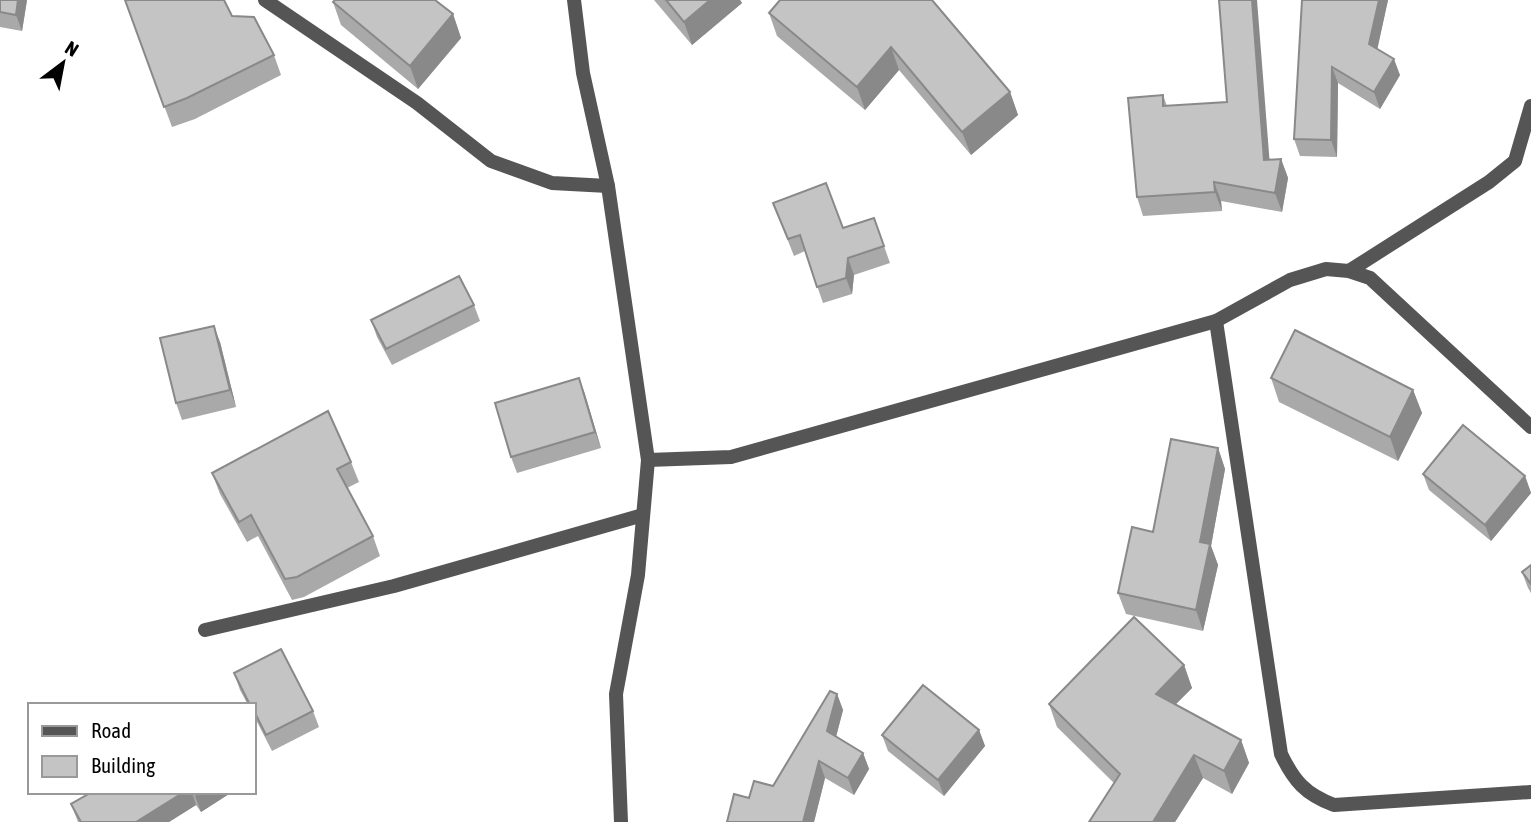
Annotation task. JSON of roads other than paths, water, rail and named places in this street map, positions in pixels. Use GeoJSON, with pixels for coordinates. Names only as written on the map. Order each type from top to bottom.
{"type":"FeatureCollection","features":[{"type":"Feature","properties":{"kind":"street"},"geometry":{"type":"LineString","coordinates":[[265,0],[417,103],[491,162],[552,183],[608,186]]}},
{"type":"Feature","properties":{"kind":"street"},"geometry":{"type":"LineString","coordinates":[[574,0],[583,73],[608,186],[648,460],[638,575],[616,694],[621,822]]}},
{"type":"Feature","properties":{"kind":"street"},"geometry":{"type":"LineString","coordinates":[[1349,271],[1489,182],[1515,161],[1531,106]]}},
{"type":"Feature","properties":{"kind":"street"},"geometry":{"type":"LineString","coordinates":[[648,460],[731,457],[1216,321],[1290,280],[1326,269],[1349,271],[1370,278],[1531,427]]}},
{"type":"Feature","properties":{"kind":"street"},"geometry":{"type":"LineString","coordinates":[[1216,321],[1280,754],[1293,779],[1317,799],[1334,805],[1531,792]]}},
{"type":"Feature","properties":{"kind":"street"},"geometry":{"type":"LineString","coordinates":[[205,631],[394,586],[643,515]]}}]}
